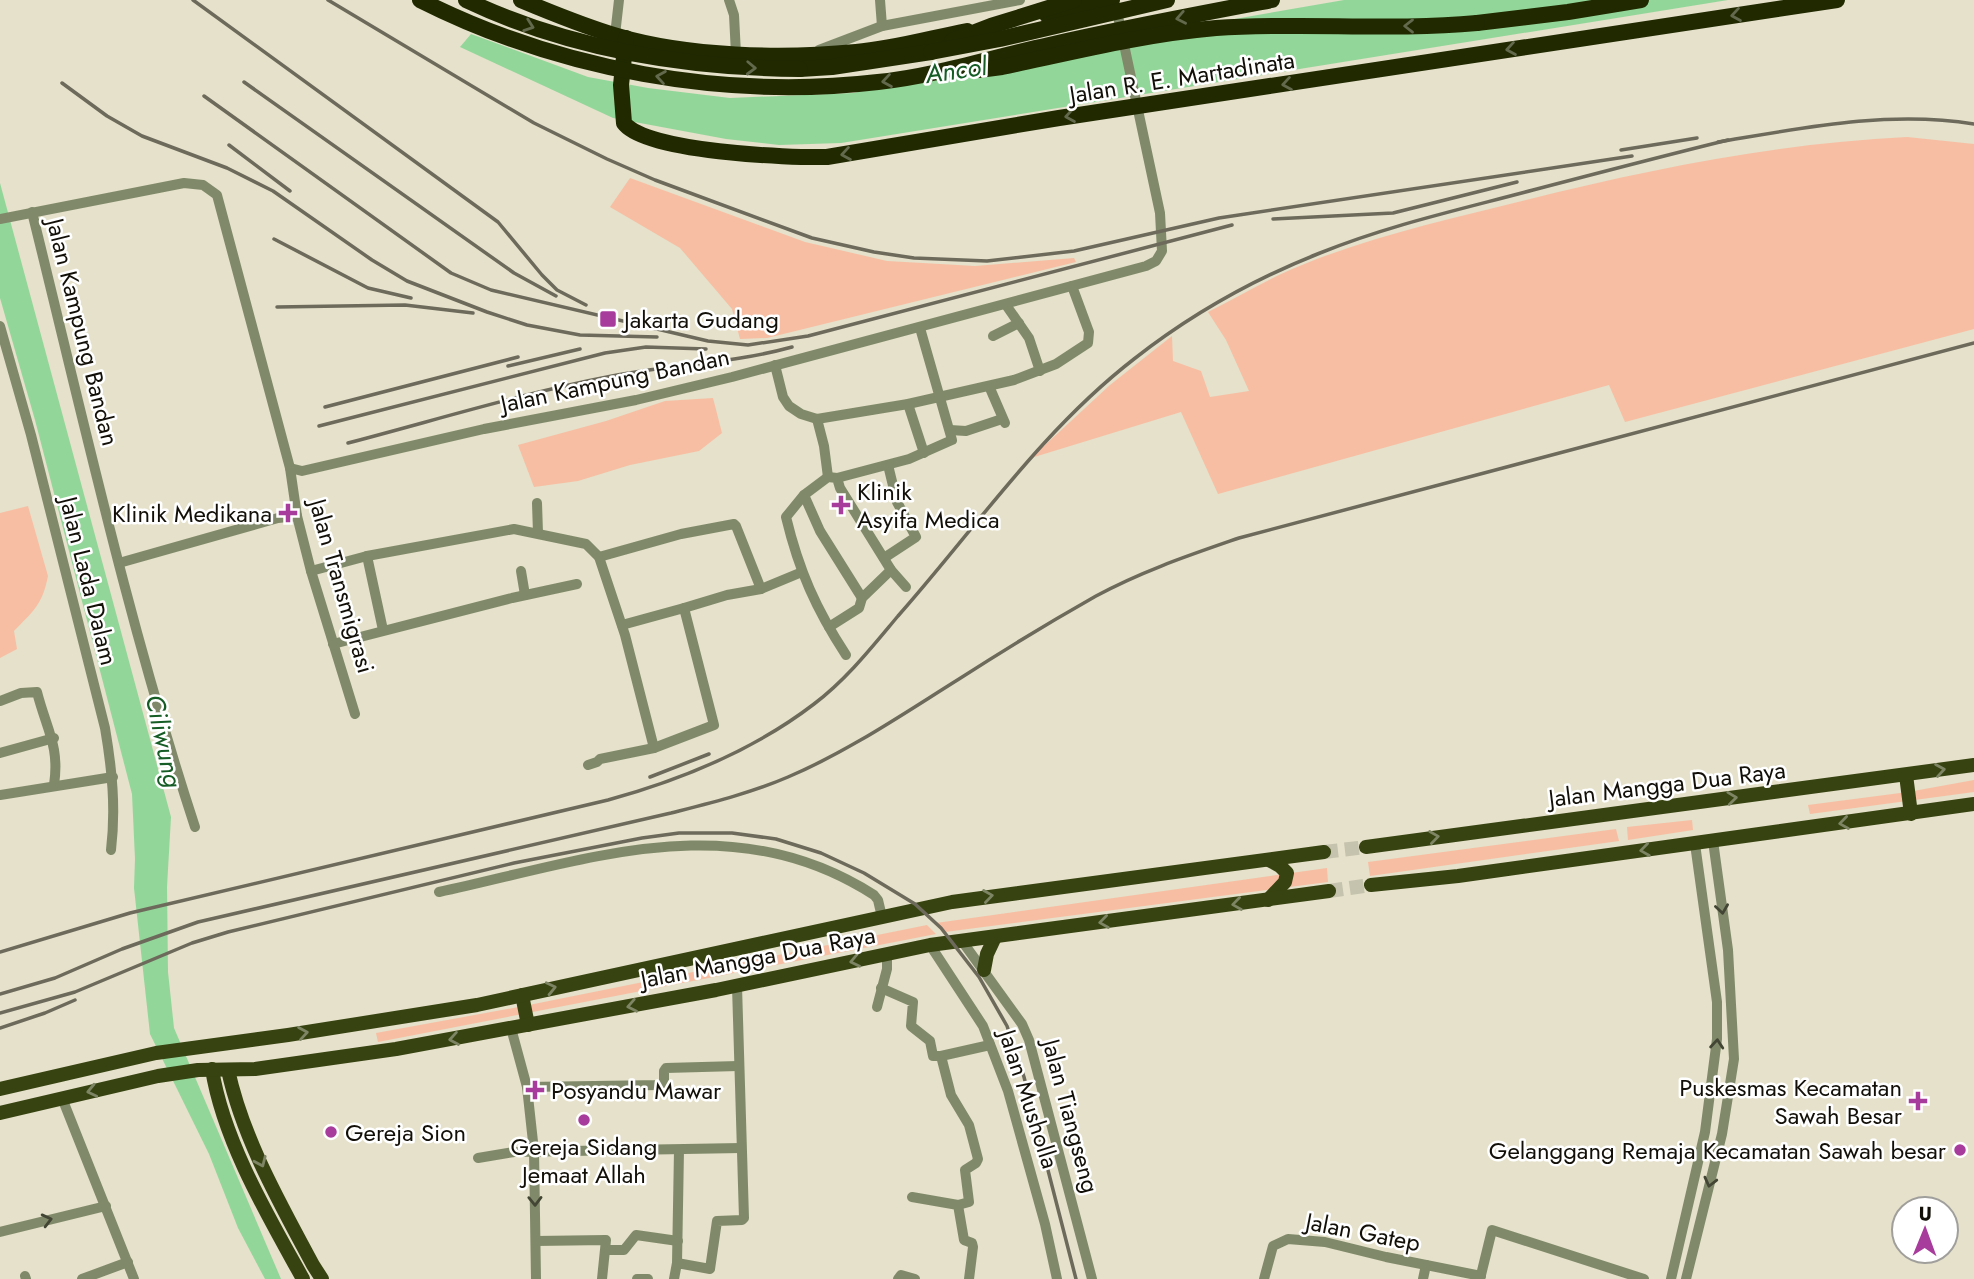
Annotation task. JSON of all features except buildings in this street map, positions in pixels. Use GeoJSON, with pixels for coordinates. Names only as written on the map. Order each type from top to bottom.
{"type":"FeatureCollection","features":[{"type":"Feature","properties":{"kind":"highway"},"geometry":{"type":"LineString","coordinates":[[420,0],[461,19],[551,51],[634,72],[691,81],[789,87],[878,82],[1002,67],[1143,38],[1217,29],[1306,25],[1443,26],[1568,12],[1642,0]]}},
{"type":"Feature","properties":{"kind":"highway"},"geometry":{"type":"LineString","coordinates":[[466,0],[552,34],[629,54],[732,68],[800,69],[832,67],[931,52],[1000,39],[1167,0]]}},
{"type":"Feature","properties":{"kind":"highway"},"geometry":{"type":"LineString","coordinates":[[521,0],[622,40],[736,54],[807,55],[880,49],[1111,2]]}},
{"type":"Feature","properties":{"kind":"highway"},"geometry":{"type":"LineString","coordinates":[[931,52],[961,36],[1074,0]]}},
{"type":"Feature","properties":{"kind":"highway"},"geometry":{"type":"LineString","coordinates":[[921,75],[1074,39],[1272,0]]}},
{"type":"Feature","properties":{"kind":"highway","name":"Jalan R. E. Martadinata"},"geometry":{"type":"LineString","coordinates":[[622,40],[624,123],[632,132],[691,147],[788,158],[827,157],[1137,103],[1837,0]]}},
{"type":"Feature","properties":{"kind":"main road","name":"Jalan Mangga Dua Raya"},"geometry":{"type":"LineString","coordinates":[[1366,847],[1974,765]]}},
{"type":"Feature","properties":{"kind":"main road"},"geometry":{"type":"LineString","coordinates":[[1906,775],[1911,814]]}},
{"type":"Feature","properties":{"kind":"main road"},"geometry":{"type":"LineString","coordinates":[[1371,885],[1458,876],[1974,804]]}},
{"type":"Feature","properties":{"kind":"main road","name":"Jalan Mangga Dua Raya"},"geometry":{"type":"LineString","coordinates":[[0,1089],[156,1053],[477,1005],[992,895],[1324,852]]}},
{"type":"Feature","properties":{"kind":"main road"},"geometry":{"type":"LineString","coordinates":[[1268,900],[1285,882],[1287,873],[1269,860]]}},
{"type":"Feature","properties":{"kind":"main road","name":"Jalan Mangga Dua Raya"},"geometry":{"type":"LineString","coordinates":[[0,1113],[158,1076],[205,1070],[288,1066],[737,986],[930,945],[1329,891]]}},
{"type":"Feature","properties":{"kind":"main road"},"geometry":{"type":"LineString","coordinates":[[984,970],[995,937]]}},
{"type":"Feature","properties":{"kind":"main road"},"geometry":{"type":"LineString","coordinates":[[522,995],[528,1025]]}},
{"type":"Feature","properties":{"kind":"main road"},"geometry":{"type":"LineString","coordinates":[[205,1070],[261,1202],[303,1279]]}},
{"type":"Feature","properties":{"kind":"main road"},"geometry":{"type":"LineString","coordinates":[[228,1070],[235,1099],[277,1196],[322,1279]]}},
{"type":"Feature","properties":{"kind":"main road"},"geometry":{"type":"LineString","coordinates":[[261,1202],[277,1196]]}},
{"type":"Feature","properties":{"kind":"street"},"geometry":{"type":"LineString","coordinates":[[619,0],[622,40]]}},
{"type":"Feature","properties":{"kind":"street"},"geometry":{"type":"LineString","coordinates":[[729,0],[734,15],[736,54]]}},
{"type":"Feature","properties":{"kind":"street"},"geometry":{"type":"LineString","coordinates":[[880,0],[882,26]]}},
{"type":"Feature","properties":{"kind":"street"},"geometry":{"type":"LineString","coordinates":[[807,55],[882,26],[1020,0]]}},
{"type":"Feature","properties":{"kind":"street","name":"Jalan Kampung Bandan"},"geometry":{"type":"LineString","coordinates":[[0,219],[184,183],[203,185],[217,195],[290,468],[302,471],[484,429],[636,400],[920,328],[1156,261],[1162,251],[1160,213],[1137,103],[1111,2]]}},
{"type":"Feature","properties":{"kind":"street","name":"Jalan Kampung Bandan"},"geometry":{"type":"LineString","coordinates":[[32,212],[119,563],[195,827]]}},
{"type":"Feature","properties":{"kind":"street"},"geometry":{"type":"LineString","coordinates":[[775,365],[783,397],[789,406],[801,414],[817,419],[940,398],[989,386],[1040,371],[1088,343],[1089,332],[1072,286]]}},
{"type":"Feature","properties":{"kind":"street"},"geometry":{"type":"LineString","coordinates":[[1006,305],[1029,338],[1040,371]]}},
{"type":"Feature","properties":{"kind":"street"},"geometry":{"type":"LineString","coordinates":[[993,336],[1019,323]]}},
{"type":"Feature","properties":{"kind":"street","name":"Jalan Lada Dalam"},"geometry":{"type":"LineString","coordinates":[[0,326],[31,435],[105,728],[113,777],[115,817],[111,850]]}},
{"type":"Feature","properties":{"kind":"street"},"geometry":{"type":"LineString","coordinates":[[846,655],[817,608],[802,572],[786,516],[804,495],[832,478],[888,465],[952,440],[920,328]]}},
{"type":"Feature","properties":{"kind":"street"},"geometry":{"type":"LineString","coordinates":[[950,430],[966,431],[1003,421],[989,386]]}},
{"type":"Feature","properties":{"kind":"street"},"geometry":{"type":"LineString","coordinates":[[908,404],[924,453]]}},
{"type":"Feature","properties":{"kind":"street"},"geometry":{"type":"LineString","coordinates":[[817,419],[832,478],[891,570],[906,587]]}},
{"type":"Feature","properties":{"kind":"street"},"geometry":{"type":"LineString","coordinates":[[884,558],[916,537],[897,502],[888,465]]}},
{"type":"Feature","properties":{"kind":"street","name":"Jalan Transmigrasi"},"geometry":{"type":"LineString","coordinates":[[290,468],[297,516],[311,571],[355,714]]}},
{"type":"Feature","properties":{"kind":"street"},"geometry":{"type":"LineString","coordinates":[[804,495],[820,531],[862,598]]}},
{"type":"Feature","properties":{"kind":"street"},"geometry":{"type":"LineString","coordinates":[[537,503],[538,533]]}},
{"type":"Feature","properties":{"kind":"street"},"geometry":{"type":"LineString","coordinates":[[119,563],[278,518],[297,516]]}},
{"type":"Feature","properties":{"kind":"street"},"geometry":{"type":"LineString","coordinates":[[599,557],[681,534],[734,524],[761,589]]}},
{"type":"Feature","properties":{"kind":"street"},"geometry":{"type":"LineString","coordinates":[[311,571],[367,556],[515,535],[538,533],[586,544],[599,557],[622,625],[654,748]]}},
{"type":"Feature","properties":{"kind":"street"},"geometry":{"type":"LineString","coordinates":[[367,556],[383,630]]}},
{"type":"Feature","properties":{"kind":"street"},"geometry":{"type":"LineString","coordinates":[[829,627],[859,608],[862,598],[891,570]]}},
{"type":"Feature","properties":{"kind":"street"},"geometry":{"type":"LineString","coordinates":[[521,571],[525,595]]}},
{"type":"Feature","properties":{"kind":"street"},"geometry":{"type":"LineString","coordinates":[[622,625],[727,595],[761,589],[802,572]]}},
{"type":"Feature","properties":{"kind":"street"},"geometry":{"type":"LineString","coordinates":[[333,644],[577,584]]}},
{"type":"Feature","properties":{"kind":"street"},"geometry":{"type":"LineString","coordinates":[[587,765],[600,759],[654,748],[714,725],[684,608]]}},
{"type":"Feature","properties":{"kind":"street"},"geometry":{"type":"LineString","coordinates":[[0,701],[21,693],[37,692],[54,738],[57,761],[54,785]]}},
{"type":"Feature","properties":{"kind":"street"},"geometry":{"type":"LineString","coordinates":[[0,753],[54,738]]}},
{"type":"Feature","properties":{"kind":"street"},"geometry":{"type":"LineString","coordinates":[[0,794],[113,777]]}},
{"type":"Feature","properties":{"kind":"street"},"geometry":{"type":"LineString","coordinates":[[1686,1279],[1722,1134],[1734,1059],[1728,950],[1713,841]]}},
{"type":"Feature","properties":{"kind":"street"},"geometry":{"type":"LineString","coordinates":[[1671,1279],[1705,1132],[1717,1040],[1717,1002],[1695,844]]}},
{"type":"Feature","properties":{"kind":"street"},"geometry":{"type":"LineString","coordinates":[[439,892],[600,855],[663,846],[734,845],[796,858],[835,873],[874,895],[882,917]]}},
{"type":"Feature","properties":{"kind":"street","name":"Jalan Tiangseng"},"geometry":{"type":"LineString","coordinates":[[962,941],[1022,1024],[1029,1040],[1093,1279]]}},
{"type":"Feature","properties":{"kind":"street","name":"Jalan Musholla"},"geometry":{"type":"LineString","coordinates":[[930,945],[983,1026],[1008,1091],[1057,1279]]}},
{"type":"Feature","properties":{"kind":"street"},"geometry":{"type":"LineString","coordinates":[[877,1007],[887,969],[887,954]]}},
{"type":"Feature","properties":{"kind":"street"},"geometry":{"type":"LineString","coordinates":[[677,1263],[710,1269],[717,1221],[744,1218],[737,986]]}},
{"type":"Feature","properties":{"kind":"street"},"geometry":{"type":"LineString","coordinates":[[881,988],[913,1002],[911,1026],[930,1041],[933,1056],[990,1045]]}},
{"type":"Feature","properties":{"kind":"street"},"geometry":{"type":"LineString","coordinates":[[511,1028],[527,1087],[534,1152],[536,1279]]}},
{"type":"Feature","properties":{"kind":"street"},"geometry":{"type":"LineString","coordinates":[[912,1197],[958,1205],[969,1202],[965,1170],[976,1163],[977,1153],[969,1125],[951,1095],[941,1056]]}},
{"type":"Feature","properties":{"kind":"street"},"geometry":{"type":"LineString","coordinates":[[527,1087],[661,1085],[664,1083],[666,1068],[738,1066]]}},
{"type":"Feature","properties":{"kind":"street"},"geometry":{"type":"LineString","coordinates":[[62,1098],[134,1279]]}},
{"type":"Feature","properties":{"kind":"street"},"geometry":{"type":"LineString","coordinates":[[478,1158],[514,1152],[741,1147]]}},
{"type":"Feature","properties":{"kind":"street"},"geometry":{"type":"LineString","coordinates":[[674,1279],[678,1241],[679,1150]]}},
{"type":"Feature","properties":{"kind":"street"},"geometry":{"type":"LineString","coordinates":[[958,1205],[964,1240],[972,1243],[973,1247],[969,1279]]}},
{"type":"Feature","properties":{"kind":"street"},"geometry":{"type":"LineString","coordinates":[[0,1232],[106,1206]]}},
{"type":"Feature","properties":{"kind":"street"},"geometry":{"type":"LineString","coordinates":[[1481,1277],[1492,1230],[1644,1279]]}},
{"type":"Feature","properties":{"kind":"street"},"geometry":{"type":"LineString","coordinates":[[606,1250],[624,1250],[636,1235],[678,1241]]}},
{"type":"Feature","properties":{"kind":"street","name":"Jalan Gatep"},"geometry":{"type":"LineString","coordinates":[[1264,1279],[1273,1246],[1288,1239],[1325,1242],[1481,1277]]}},
{"type":"Feature","properties":{"kind":"street"},"geometry":{"type":"LineString","coordinates":[[536,1241],[607,1241],[602,1279]]}},
{"type":"Feature","properties":{"kind":"street"},"geometry":{"type":"LineString","coordinates":[[82,1279],[128,1262]]}},
{"type":"Feature","properties":{"kind":"street"},"geometry":{"type":"LineString","coordinates":[[1423,1279],[1426,1265]]}},
{"type":"Feature","properties":{"kind":"street"},"geometry":{"type":"LineString","coordinates":[[898,1279],[900,1275],[915,1279]]}},
{"type":"Feature","properties":{"kind":"street"},"geometry":{"type":"LineString","coordinates":[[637,1279],[648,1279]]}},
{"type":"Feature","properties":{"kind":"shaded area"},"geometry":{"type":"Polygon","coordinates":[[[1344,0],[1728,0],[841,143],[779,145],[726,139],[613,118],[460,47],[471,34],[588,77],[648,88],[730,98],[853,93],[1131,37],[1344,0]]]}},
{"type":"Feature","properties":{"kind":"shaded area"},"geometry":{"type":"Polygon","coordinates":[[[1907,137],[1974,144],[1974,329],[1625,422],[1609,385],[1218,494],[1181,412],[1031,458],[1110,385],[1172,336],[1173,361],[1201,371],[1210,397],[1249,391],[1226,340],[1208,312],[1279,275],[1339,251],[1463,216],[1667,168],[1763,151],[1907,137]]]}},
{"type":"Feature","properties":{"kind":"shaded area"},"geometry":{"type":"Polygon","coordinates":[[[630,178],[805,242],[887,261],[975,266],[1074,258],[1076,262],[767,338],[740,339],[732,309],[680,248],[610,207],[630,178]]]}},
{"type":"Feature","properties":{"kind":"shaded area"},"geometry":{"type":"Polygon","coordinates":[[[0,183],[171,817],[167,887],[168,972],[174,1028],[281,1279],[265,1279],[238,1228],[209,1154],[150,1034],[134,888],[132,794],[35,420],[0,298],[0,183]]]}},
{"type":"Feature","properties":{"kind":"shaded area"},"geometry":{"type":"Polygon","coordinates":[[[713,398],[722,433],[699,451],[630,465],[578,481],[534,487],[518,445],[606,421],[665,401],[713,398]]]}},
{"type":"Feature","properties":{"kind":"shaded area"},"geometry":{"type":"Polygon","coordinates":[[[28,506],[48,576],[40,601],[14,631],[17,649],[0,658],[0,513],[28,506]]]}},
{"type":"Feature","properties":{"kind":"shaded area"},"geometry":{"type":"Polygon","coordinates":[[[1974,780],[1974,792],[1810,814],[1808,805],[1908,792],[1974,780]]]}},
{"type":"Feature","properties":{"kind":"shaded area"},"geometry":{"type":"Polygon","coordinates":[[[1692,820],[1693,830],[1628,840],[1627,827],[1692,820]]]}},
{"type":"Feature","properties":{"kind":"shaded area"},"geometry":{"type":"Polygon","coordinates":[[[1616,829],[1619,841],[1370,876],[1368,862],[1616,829]]]}},
{"type":"Feature","properties":{"kind":"shaded area"},"geometry":{"type":"Polygon","coordinates":[[[1327,868],[1328,882],[945,932],[936,923],[1327,868]]]}},
{"type":"Feature","properties":{"kind":"shaded area"},"geometry":{"type":"Polygon","coordinates":[[[927,925],[936,934],[378,1042],[376,1033],[524,1006],[927,925]]]}},
{"type":"Feature","properties":{"kind":"tunnel"},"geometry":{"type":"LineString","coordinates":[[1324,852],[1366,847]]}},
{"type":"Feature","properties":{"kind":"tunnel"},"geometry":{"type":"LineString","coordinates":[[1329,891],[1371,885]]}},
{"type":"Feature","properties":{"kind":"railway"},"geometry":{"type":"LineString","coordinates":[[193,0],[498,222],[557,290],[586,305]]}},
{"type":"Feature","properties":{"kind":"railway"},"geometry":{"type":"LineString","coordinates":[[328,0],[534,123],[607,159],[655,180],[812,238],[914,258],[987,261],[1074,251],[1219,218],[1632,156]]}},
{"type":"Feature","properties":{"kind":"railway"},"geometry":{"type":"LineString","coordinates":[[244,82],[514,273],[556,296]]}},
{"type":"Feature","properties":{"kind":"railway"},"geometry":{"type":"LineString","coordinates":[[62,83],[107,116],[142,136],[227,168],[273,191],[407,281],[527,325],[580,335],[657,337]]}},
{"type":"Feature","properties":{"kind":"railway"},"geometry":{"type":"LineString","coordinates":[[204,96],[451,273],[491,290],[708,341],[748,345],[808,336],[1232,225]]}},
{"type":"Feature","properties":{"kind":"railway"},"geometry":{"type":"LineString","coordinates":[[1718,142],[1846,122],[1910,119],[1974,124]]}},
{"type":"Feature","properties":{"kind":"railway"},"geometry":{"type":"LineString","coordinates":[[1621,150],[1697,138]]}},
{"type":"Feature","properties":{"kind":"railway"},"geometry":{"type":"LineString","coordinates":[[0,952],[130,913],[608,800],[663,783],[716,762],[791,721],[837,684],[869,651],[1010,482],[1069,417],[1134,359],[1200,313],[1271,274],[1372,234],[1728,140]]}},
{"type":"Feature","properties":{"kind":"railway"},"geometry":{"type":"LineString","coordinates":[[229,145],[290,191]]}},
{"type":"Feature","properties":{"kind":"railway"},"geometry":{"type":"LineString","coordinates":[[1273,219],[1393,213],[1517,182]]}},
{"type":"Feature","properties":{"kind":"railway"},"geometry":{"type":"LineString","coordinates":[[274,239],[368,288],[411,298]]}},
{"type":"Feature","properties":{"kind":"railway"},"geometry":{"type":"LineString","coordinates":[[277,307],[405,305],[473,313]]}},
{"type":"Feature","properties":{"kind":"railway"},"geometry":{"type":"LineString","coordinates":[[0,994],[55,978],[122,949],[198,922],[671,813],[774,783],[854,744],[1027,636],[1113,587],[1184,557],[1239,538],[1974,343]]}},
{"type":"Feature","properties":{"kind":"railway"},"geometry":{"type":"LineString","coordinates":[[319,426],[605,353],[646,347],[706,349]]}},
{"type":"Feature","properties":{"kind":"railway"},"geometry":{"type":"LineString","coordinates":[[348,443],[579,383],[634,372],[747,357],[792,347]]}},
{"type":"Feature","properties":{"kind":"railway"},"geometry":{"type":"LineString","coordinates":[[508,366],[580,349]]}},
{"type":"Feature","properties":{"kind":"railway"},"geometry":{"type":"LineString","coordinates":[[325,407],[518,357]]}},
{"type":"Feature","properties":{"kind":"railway"},"geometry":{"type":"LineString","coordinates":[[650,777],[709,754]]}},
{"type":"Feature","properties":{"kind":"railway"},"geometry":{"type":"LineString","coordinates":[[0,1013],[75,992],[192,943],[228,932],[514,863],[679,833],[732,833],[776,839],[821,853],[864,873],[915,904],[941,928],[979,977],[1007,1026],[1024,1077],[1076,1279]]}},
{"type":"Feature","properties":{"kind":"railway"},"geometry":{"type":"LineString","coordinates":[[0,1028],[75,1000]]}},
{"type":"Feature","properties":{"kind":"place","name":"Jakarta Gudang"},"geometry":{"type":"Point","coordinates":[608,319]}},
{"type":"Feature","properties":{"kind":"place","name":"Klinik Asyifa Medica"},"geometry":{"type":"Point","coordinates":[841,505]}},
{"type":"Feature","properties":{"kind":"place","name":"Klinik Medikana"},"geometry":{"type":"Point","coordinates":[288,513]}},
{"type":"Feature","properties":{"kind":"place","name":"Posyandu Mawar"},"geometry":{"type":"Point","coordinates":[535,1090]}},
{"type":"Feature","properties":{"kind":"place","name":"Puskesmas Kecamatan Sawah Besar"},"geometry":{"type":"Point","coordinates":[1918,1101]}},
{"type":"Feature","properties":{"kind":"place","name":"Gereja Sidang Jemaat Allah"},"geometry":{"type":"Point","coordinates":[584,1120]}},
{"type":"Feature","properties":{"kind":"place","name":"Gereja Sion"},"geometry":{"type":"Point","coordinates":[331,1132]}},
{"type":"Feature","properties":{"kind":"place","name":"Gelanggang Remaja Kecamatan Sawah besar"},"geometry":{"type":"Point","coordinates":[1960,1150]}},
{"type":"Feature","properties":{"kind":"water label","name":"Ancol"},"geometry":{"type":"Point","coordinates":[956,70]}},
{"type":"Feature","properties":{"kind":"water label","name":"Ciliwung"},"geometry":{"type":"Point","coordinates":[164,741]}}]}
